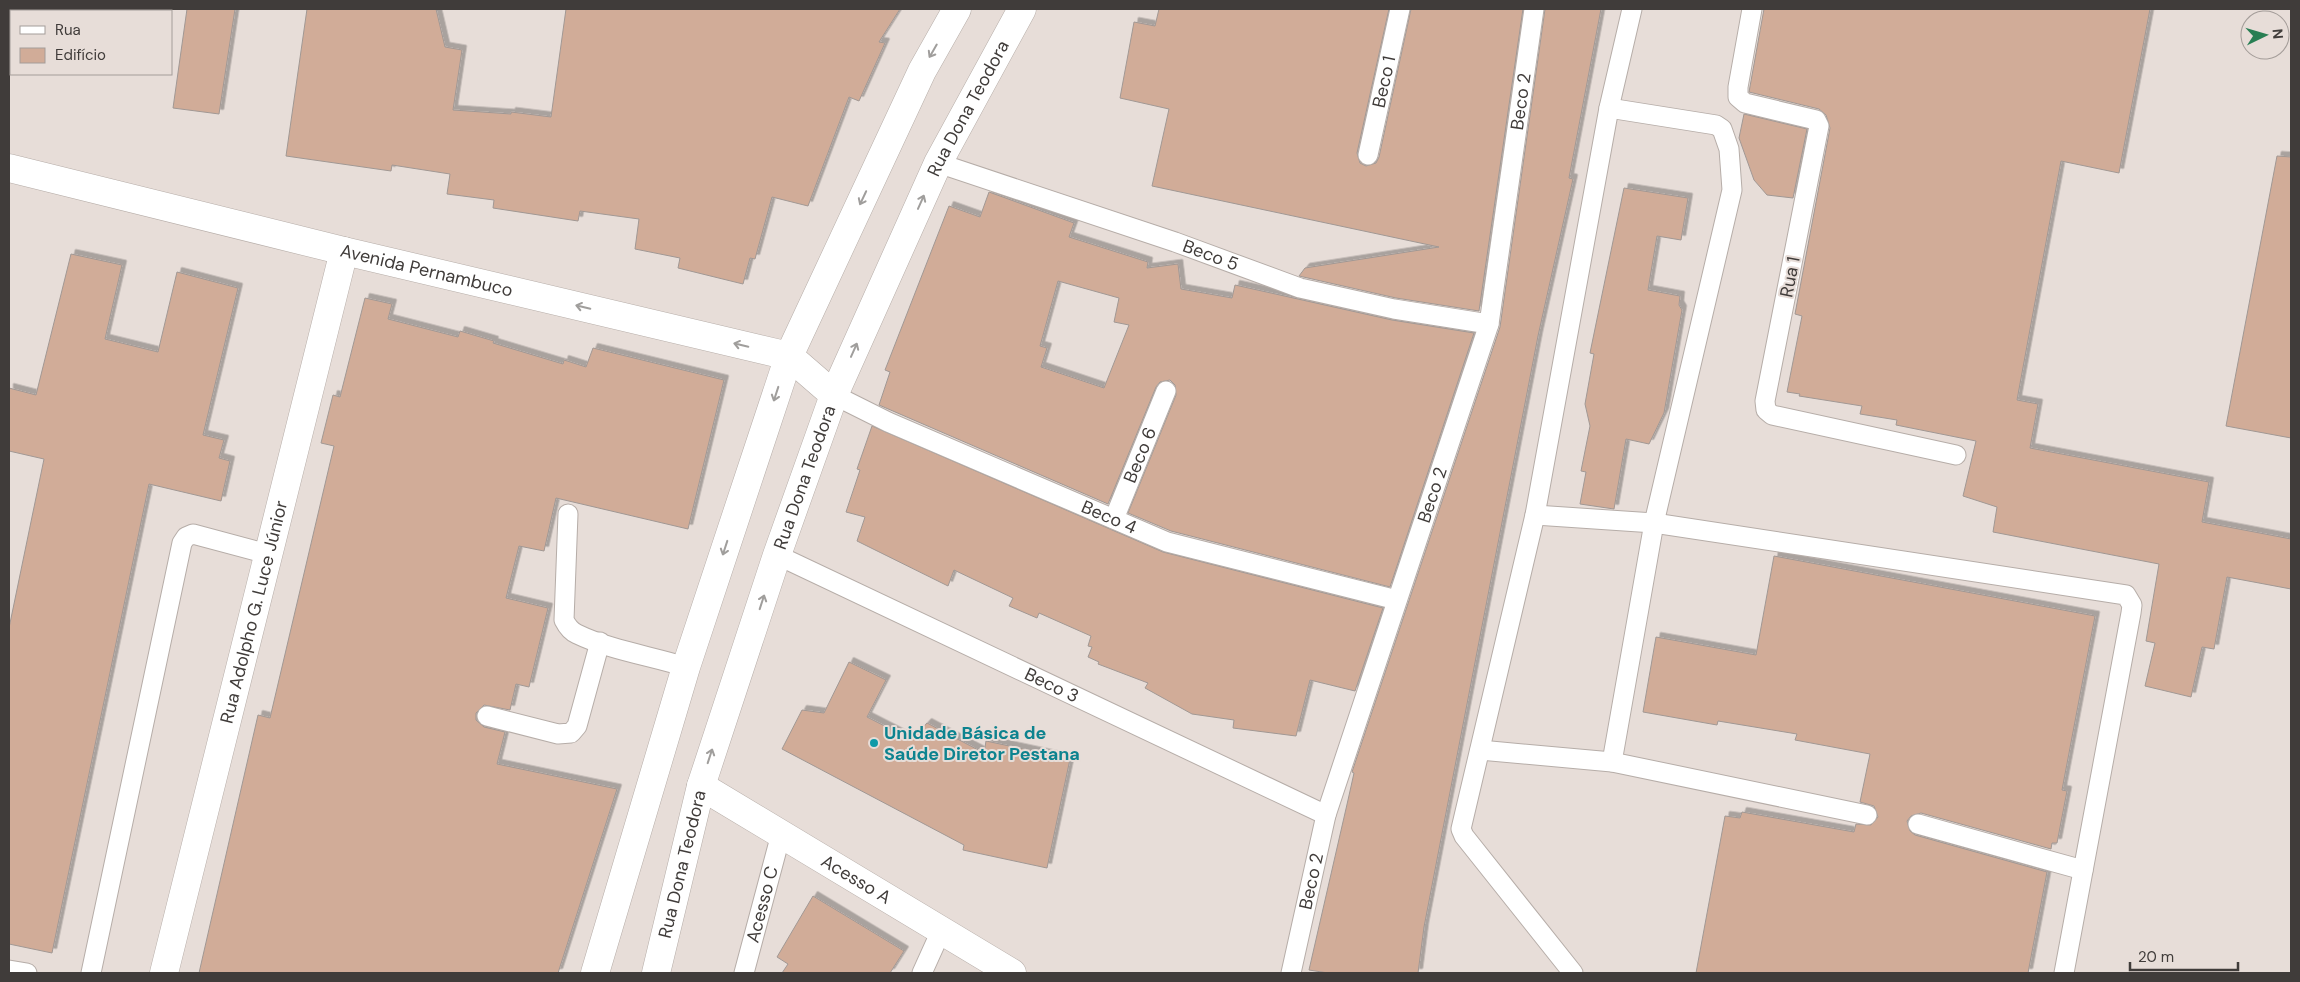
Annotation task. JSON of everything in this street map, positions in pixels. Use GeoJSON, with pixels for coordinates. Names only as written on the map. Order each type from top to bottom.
{"type":"FeatureCollection","features":[{"type":"Feature","properties":{"kind":"main road"},"geometry":{"type":"LineString","coordinates":[[595,973],[686,667],[789,356],[922,70],[957,9]]}},
{"type":"Feature","properties":{"kind":"main road","name":"Rua Dona Teodora"},"geometry":{"type":"LineString","coordinates":[[656,973],[701,786],[777,555],[834,395],[938,163],[1022,9]]}},
{"type":"Feature","properties":{"kind":"main road","name":"Avenida Pernambuco"},"geometry":{"type":"LineString","coordinates":[[9,168],[344,251],[789,356],[834,395]]}},
{"type":"Feature","properties":{"kind":"main road","name":"Rua Adolpho G. Luce Júnior"},"geometry":{"type":"LineString","coordinates":[[164,973],[344,251]]}},
{"type":"Feature","properties":{"kind":"main road","name":"Acesso A"},"geometry":{"type":"LineString","coordinates":[[701,786],[1012,973]]}},
{"type":"Feature","properties":{"kind":"lane","name":"Beco 1"},"geometry":{"type":"LineString","coordinates":[[1368,155],[1400,9]]}},
{"type":"Feature","properties":{"kind":"lane","name":"Beco 2"},"geometry":{"type":"LineString","coordinates":[[1290,973],[1326,815],[1489,324],[1534,9]]}},
{"type":"Feature","properties":{"kind":"lane"},"geometry":{"type":"LineString","coordinates":[[1573,973],[1464,836],[1461,829],[1535,515],[1609,108],[1632,9]]}},
{"type":"Feature","properties":{"kind":"lane","name":"Rua 1"},"geometry":{"type":"LineString","coordinates":[[1752,9],[1738,87],[1738,97],[1745,103],[1816,120],[1819,126],[1765,401],[1766,410],[1772,415],[1956,454]]}},
{"type":"Feature","properties":{"kind":"lane"},"geometry":{"type":"LineString","coordinates":[[1609,108],[1716,125],[1722,129],[1729,148],[1732,190],[1654,523],[1612,762]]}},
{"type":"Feature","properties":{"kind":"lane","name":"Beco 5"},"geometry":{"type":"LineString","coordinates":[[938,163],[1175,242],[1300,288],[1394,309],[1489,324]]}},
{"type":"Feature","properties":{"kind":"lane","name":"Beco 6"},"geometry":{"type":"LineString","coordinates":[[1114,519],[1166,391]]}},
{"type":"Feature","properties":{"kind":"lane","name":"Beco 4"},"geometry":{"type":"LineString","coordinates":[[834,395],[888,422],[1167,542],[1398,600]]}},
{"type":"Feature","properties":{"kind":"lane"},"geometry":{"type":"LineString","coordinates":[[568,514],[564,620],[568,628],[576,634],[600,642],[686,667]]}},
{"type":"Feature","properties":{"kind":"lane"},"geometry":{"type":"LineString","coordinates":[[1535,515],[1654,523],[2126,595],[2132,605],[2064,973]]}},
{"type":"Feature","properties":{"kind":"lane"},"geometry":{"type":"LineString","coordinates":[[91,973],[182,543],[186,537],[193,534],[268,554]]}},
{"type":"Feature","properties":{"kind":"lane","name":"Beco 3"},"geometry":{"type":"LineString","coordinates":[[777,555],[1326,815]]}},
{"type":"Feature","properties":{"kind":"lane"},"geometry":{"type":"LineString","coordinates":[[487,716],[558,734],[571,733],[577,726],[600,642]]}},
{"type":"Feature","properties":{"kind":"lane"},"geometry":{"type":"LineString","coordinates":[[1480,750],[1612,762],[1867,815]]}},
{"type":"Feature","properties":{"kind":"lane"},"geometry":{"type":"LineString","coordinates":[[1918,824],[2084,870]]}},
{"type":"Feature","properties":{"kind":"lane","name":"Acesso C"},"geometry":{"type":"LineString","coordinates":[[744,973],[781,834]]}},
{"type":"Feature","properties":{"kind":"lane"},"geometry":{"type":"LineString","coordinates":[[922,973],[942,931]]}},
{"type":"Feature","properties":{"kind":"lane"},"geometry":{"type":"LineString","coordinates":[[9,970],[27,973]]}},
{"type":"Feature","properties":{"kind":"building"},"geometry":{"type":"Polygon","coordinates":[[[187,9],[235,9],[219,114],[173,108],[187,9]]]}},
{"type":"Feature","properties":{"kind":"building"},"geometry":{"type":"Polygon","coordinates":[[[307,9],[436,9],[445,47],[462,50],[453,110],[511,114],[511,112],[551,117],[566,9],[900,9],[879,42],[885,43],[859,101],[849,97],[808,206],[772,197],[755,259],[750,258],[743,284],[678,268],[680,258],[635,249],[639,219],[580,211],[578,221],[493,208],[494,200],[447,194],[450,174],[392,165],[391,171],[286,156],[307,9]]]}},
{"type":"Feature","properties":{"kind":"building"},"geometry":{"type":"Polygon","coordinates":[[[1159,9],[1389,9],[1357,153],[1360,163],[1366,166],[1376,163],[1379,157],[1411,9],[1523,9],[1479,311],[1396,298],[1299,276],[1305,268],[1439,247],[1152,186],[1169,109],[1120,98],[1134,22],[1155,26],[1159,9]]]}},
{"type":"Feature","properties":{"kind":"building"},"geometry":{"type":"Polygon","coordinates":[[[1545,9],[1601,9],[1569,178],[1573,179],[1538,336],[1424,927],[1418,973],[1328,973],[1309,970],[1354,773],[1352,772],[1500,327],[1545,9]]]}},
{"type":"Feature","properties":{"kind":"building"},"geometry":{"type":"Polygon","coordinates":[[[1764,9],[2150,9],[2119,173],[2061,161],[2017,400],[2038,404],[2030,448],[2209,482],[2202,522],[2291,539],[2291,589],[2227,577],[2214,649],[2202,647],[2191,697],[2145,686],[2155,643],[2146,641],[2159,564],[1993,532],[1997,507],[1963,496],[1976,441],[1896,425],[1897,420],[1860,414],[1862,406],[1799,396],[1800,394],[1787,392],[1802,316],[1795,314],[1830,128],[1826,115],[1819,109],[1749,92],[1764,9]]]}},
{"type":"Feature","properties":{"kind":"building"},"geometry":{"type":"Polygon","coordinates":[[[1744,114],[1807,129],[1793,198],[1767,195],[1754,180],[1739,138],[1744,114]]]}},
{"type":"Feature","properties":{"kind":"building"},"geometry":{"type":"Polygon","coordinates":[[[2277,156],[2291,157],[2291,438],[2226,426],[2277,156]]]}},
{"type":"Feature","properties":{"kind":"building"},"geometry":{"type":"Polygon","coordinates":[[[1624,188],[1688,198],[1681,240],[1657,236],[1648,290],[1680,296],[1679,305],[1682,310],[1664,413],[1649,444],[1626,439],[1614,509],[1580,504],[1586,472],[1581,471],[1590,426],[1585,404],[1594,354],[1590,353],[1624,188]]]}},
{"type":"Feature","properties":{"kind":"building"},"geometry":{"type":"Polygon","coordinates":[[[989,192],[1074,223],[1069,237],[1148,262],[1147,268],[1178,264],[1181,289],[1232,298],[1235,285],[1392,320],[1474,333],[1390,587],[1171,531],[1128,513],[1176,395],[1175,385],[1170,380],[1160,382],[1156,387],[1108,504],[879,405],[890,372],[885,370],[949,206],[980,217],[989,192]],[[1058,281],[1040,346],[1047,348],[1041,367],[1104,388],[1129,325],[1114,322],[1119,298],[1058,281]]]}},
{"type":"Feature","properties":{"kind":"building"},"geometry":{"type":"Polygon","coordinates":[[[71,254],[122,265],[105,339],[158,352],[177,272],[238,288],[203,435],[224,440],[219,458],[230,461],[221,501],[149,484],[52,953],[9,944],[9,628],[44,459],[9,451],[9,388],[36,395],[71,254]]]}},
{"type":"Feature","properties":{"kind":"building"},"geometry":{"type":"Polygon","coordinates":[[[365,298],[392,304],[388,319],[458,337],[460,331],[563,364],[564,360],[586,367],[593,348],[724,380],[688,529],[556,498],[544,551],[519,546],[506,598],[548,608],[529,687],[516,684],[510,710],[484,705],[476,713],[476,720],[484,727],[505,732],[497,764],[617,789],[558,973],[199,973],[258,715],[270,718],[334,446],[321,443],[333,395],[340,397],[365,298]]]}},
{"type":"Feature","properties":{"kind":"building"},"geometry":{"type":"Polygon","coordinates":[[[872,426],[1163,552],[1383,608],[1355,691],[1310,680],[1296,736],[1233,728],[1234,720],[1192,714],[1145,688],[1148,683],[1098,664],[1099,662],[1088,657],[1092,647],[1088,646],[1091,636],[1039,613],[1037,618],[1009,606],[1013,598],[954,570],[948,586],[857,541],[865,517],[846,512],[860,470],[857,469],[872,426]]]}},
{"type":"Feature","properties":{"kind":"building"},"geometry":{"type":"Polygon","coordinates":[[[1774,556],[2095,616],[2062,790],[2067,791],[2057,843],[2052,843],[2051,849],[1921,813],[1911,816],[1907,821],[1910,831],[1915,835],[2047,872],[2028,973],[1696,973],[1725,816],[1740,818],[1742,812],[1854,832],[1856,824],[1871,825],[1878,817],[1874,806],[1860,802],[1870,754],[1795,740],[1797,734],[1718,721],[1717,725],[1643,712],[1656,637],[1756,655],[1774,556]]]}},
{"type":"Feature","properties":{"kind":"building"},"geometry":{"type":"Polygon","coordinates":[[[849,662],[886,680],[867,717],[912,740],[927,723],[984,753],[986,741],[1070,759],[1047,868],[963,850],[964,845],[782,749],[802,710],[824,713],[849,662]]]}},
{"type":"Feature","properties":{"kind":"building"},"geometry":{"type":"Polygon","coordinates":[[[813,896],[904,951],[890,973],[782,973],[788,964],[777,957],[813,896]]]}},
{"type":"Feature","properties":{"kind":"place","name":"Unidade Básica de Saúde Diretor Pestana"},"geometry":{"type":"Point","coordinates":[874,743]}}]}
